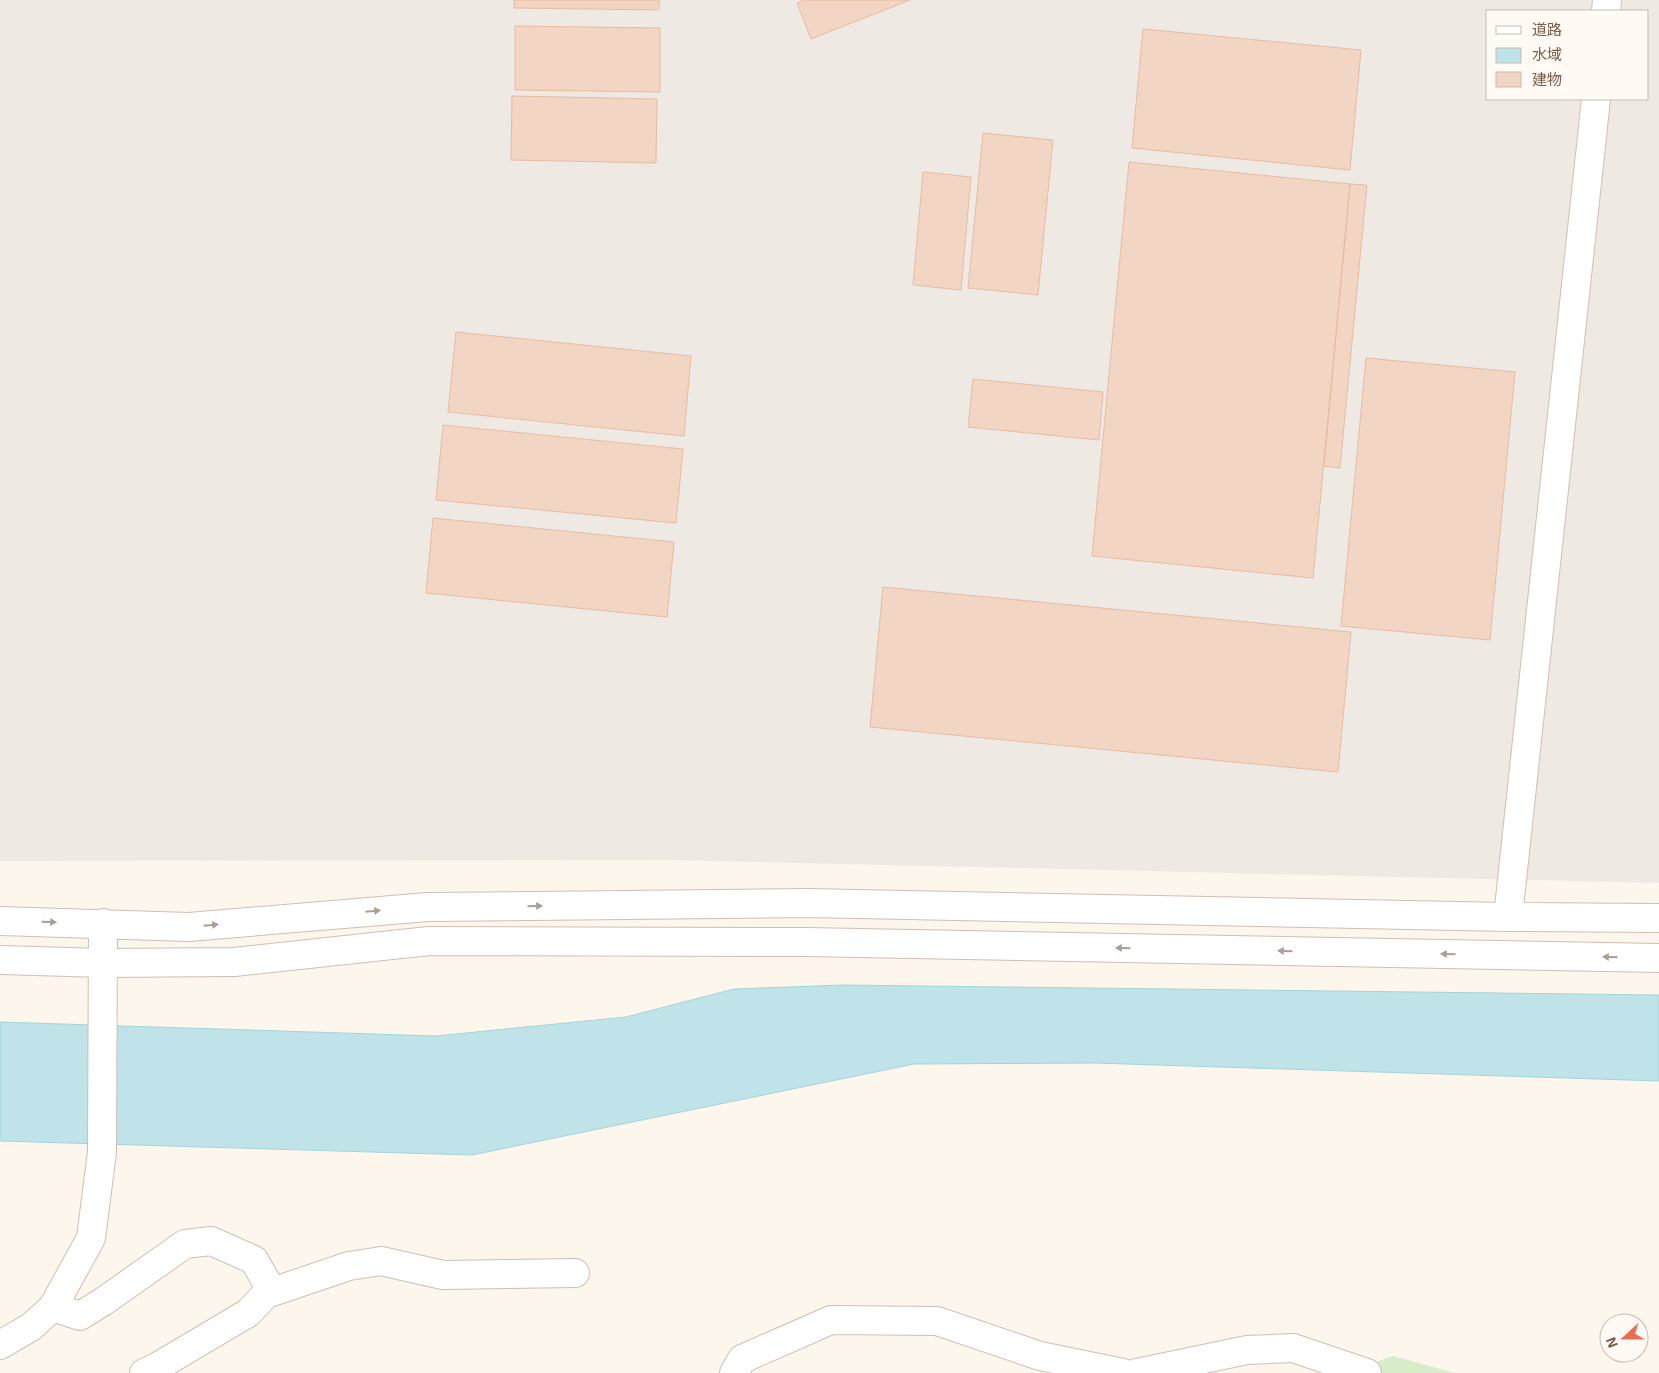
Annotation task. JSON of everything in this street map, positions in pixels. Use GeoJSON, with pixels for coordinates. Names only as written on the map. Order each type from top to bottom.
{"type":"FeatureCollection","features":[{"type":"Feature","properties":{"kind":"street"},"geometry":{"type":"LineString","coordinates":[[1508,918],[1596,100]]}},
{"type":"Feature","properties":{"kind":"street"},"geometry":{"type":"LineString","coordinates":[[0,921],[189,927],[428,907],[808,904],[1508,918],[1659,918]]}},
{"type":"Feature","properties":{"kind":"street"},"geometry":{"type":"LineString","coordinates":[[0,1345],[31,1327],[53,1307],[91,1238],[102,1152],[103,924]]}},
{"type":"Feature","properties":{"kind":"street"},"geometry":{"type":"LineString","coordinates":[[0,960],[103,963],[234,962],[429,941],[807,942],[1659,958]]}},
{"type":"Feature","properties":{"kind":"street"},"geometry":{"type":"LineString","coordinates":[[53,1307],[80,1316],[185,1244],[211,1241],[254,1260],[267,1283],[266,1294]]}},
{"type":"Feature","properties":{"kind":"street"},"geometry":{"type":"LineString","coordinates":[[144,1373],[248,1313],[266,1294],[349,1266],[381,1261],[443,1275],[575,1273]]}},
{"type":"Feature","properties":{"kind":"street"},"geometry":{"type":"LineString","coordinates":[[734,1373],[742,1359],[831,1320],[850,1320],[937,1321],[1040,1356],[1123,1373]]}},
{"type":"Feature","properties":{"kind":"street"},"geometry":{"type":"LineString","coordinates":[[1137,1373],[1247,1350],[1293,1348],[1367,1373]]}},
{"type":"Feature","properties":{"kind":"shaded area"},"geometry":{"type":"Polygon","coordinates":[[[0,0],[1659,0],[1659,883],[669,860],[0,861],[0,0]]]}},
{"type":"Feature","properties":{"kind":"green space"},"geometry":{"type":"Polygon","coordinates":[[[1393,1356],[1455,1373],[1370,1373],[1378,1361],[1393,1356]]]}},
{"type":"Feature","properties":{"kind":"water"},"geometry":{"type":"Polygon","coordinates":[[[843,985],[1659,995],[1659,1081],[1095,1063],[914,1064],[472,1155],[0,1141],[0,1022],[436,1036],[626,1017],[734,989],[843,985]]]}},
{"type":"Feature","properties":{"kind":"building"},"geometry":{"type":"Polygon","coordinates":[[[514,0],[659,0],[659,10],[514,8],[514,0]]]}},
{"type":"Feature","properties":{"kind":"building"},"geometry":{"type":"Polygon","coordinates":[[[804,0],[910,0],[811,39],[797,3],[804,0]]]}},
{"type":"Feature","properties":{"kind":"building"},"geometry":{"type":"Polygon","coordinates":[[[515,26],[660,28],[660,92],[515,90],[515,26]]]}},
{"type":"Feature","properties":{"kind":"building"},"geometry":{"type":"Polygon","coordinates":[[[1143,29],[1361,50],[1350,170],[1132,148],[1143,29]]]}},
{"type":"Feature","properties":{"kind":"building"},"geometry":{"type":"Polygon","coordinates":[[[512,96],[657,99],[656,163],[511,160],[512,96]]]}},
{"type":"Feature","properties":{"kind":"building"},"geometry":{"type":"Polygon","coordinates":[[[983,133],[1053,140],[1038,295],[968,288],[983,133]]]}},
{"type":"Feature","properties":{"kind":"building"},"geometry":{"type":"Polygon","coordinates":[[[1129,162],[1350,184],[1313,578],[1092,556],[1129,162]]]}},
{"type":"Feature","properties":{"kind":"building"},"geometry":{"type":"Polygon","coordinates":[[[923,172],[971,177],[961,290],[913,285],[923,172]]]}},
{"type":"Feature","properties":{"kind":"building"},"geometry":{"type":"Polygon","coordinates":[[[1350,184],[1367,185],[1340,468],[1324,466],[1350,184]]]}},
{"type":"Feature","properties":{"kind":"building"},"geometry":{"type":"Polygon","coordinates":[[[456,332],[691,356],[684,436],[448,412],[456,332]]]}},
{"type":"Feature","properties":{"kind":"building"},"geometry":{"type":"Polygon","coordinates":[[[1366,358],[1515,372],[1490,640],[1341,626],[1366,358]]]}},
{"type":"Feature","properties":{"kind":"building"},"geometry":{"type":"Polygon","coordinates":[[[973,379],[1103,392],[1099,440],[968,427],[973,379]]]}},
{"type":"Feature","properties":{"kind":"building"},"geometry":{"type":"Polygon","coordinates":[[[443,425],[683,449],[676,523],[436,500],[443,425]]]}},
{"type":"Feature","properties":{"kind":"building"},"geometry":{"type":"Polygon","coordinates":[[[433,518],[674,542],[667,617],[426,593],[433,518]]]}},
{"type":"Feature","properties":{"kind":"building"},"geometry":{"type":"Polygon","coordinates":[[[883,587],[1351,632],[1338,772],[870,727],[883,587]]]}}]}
